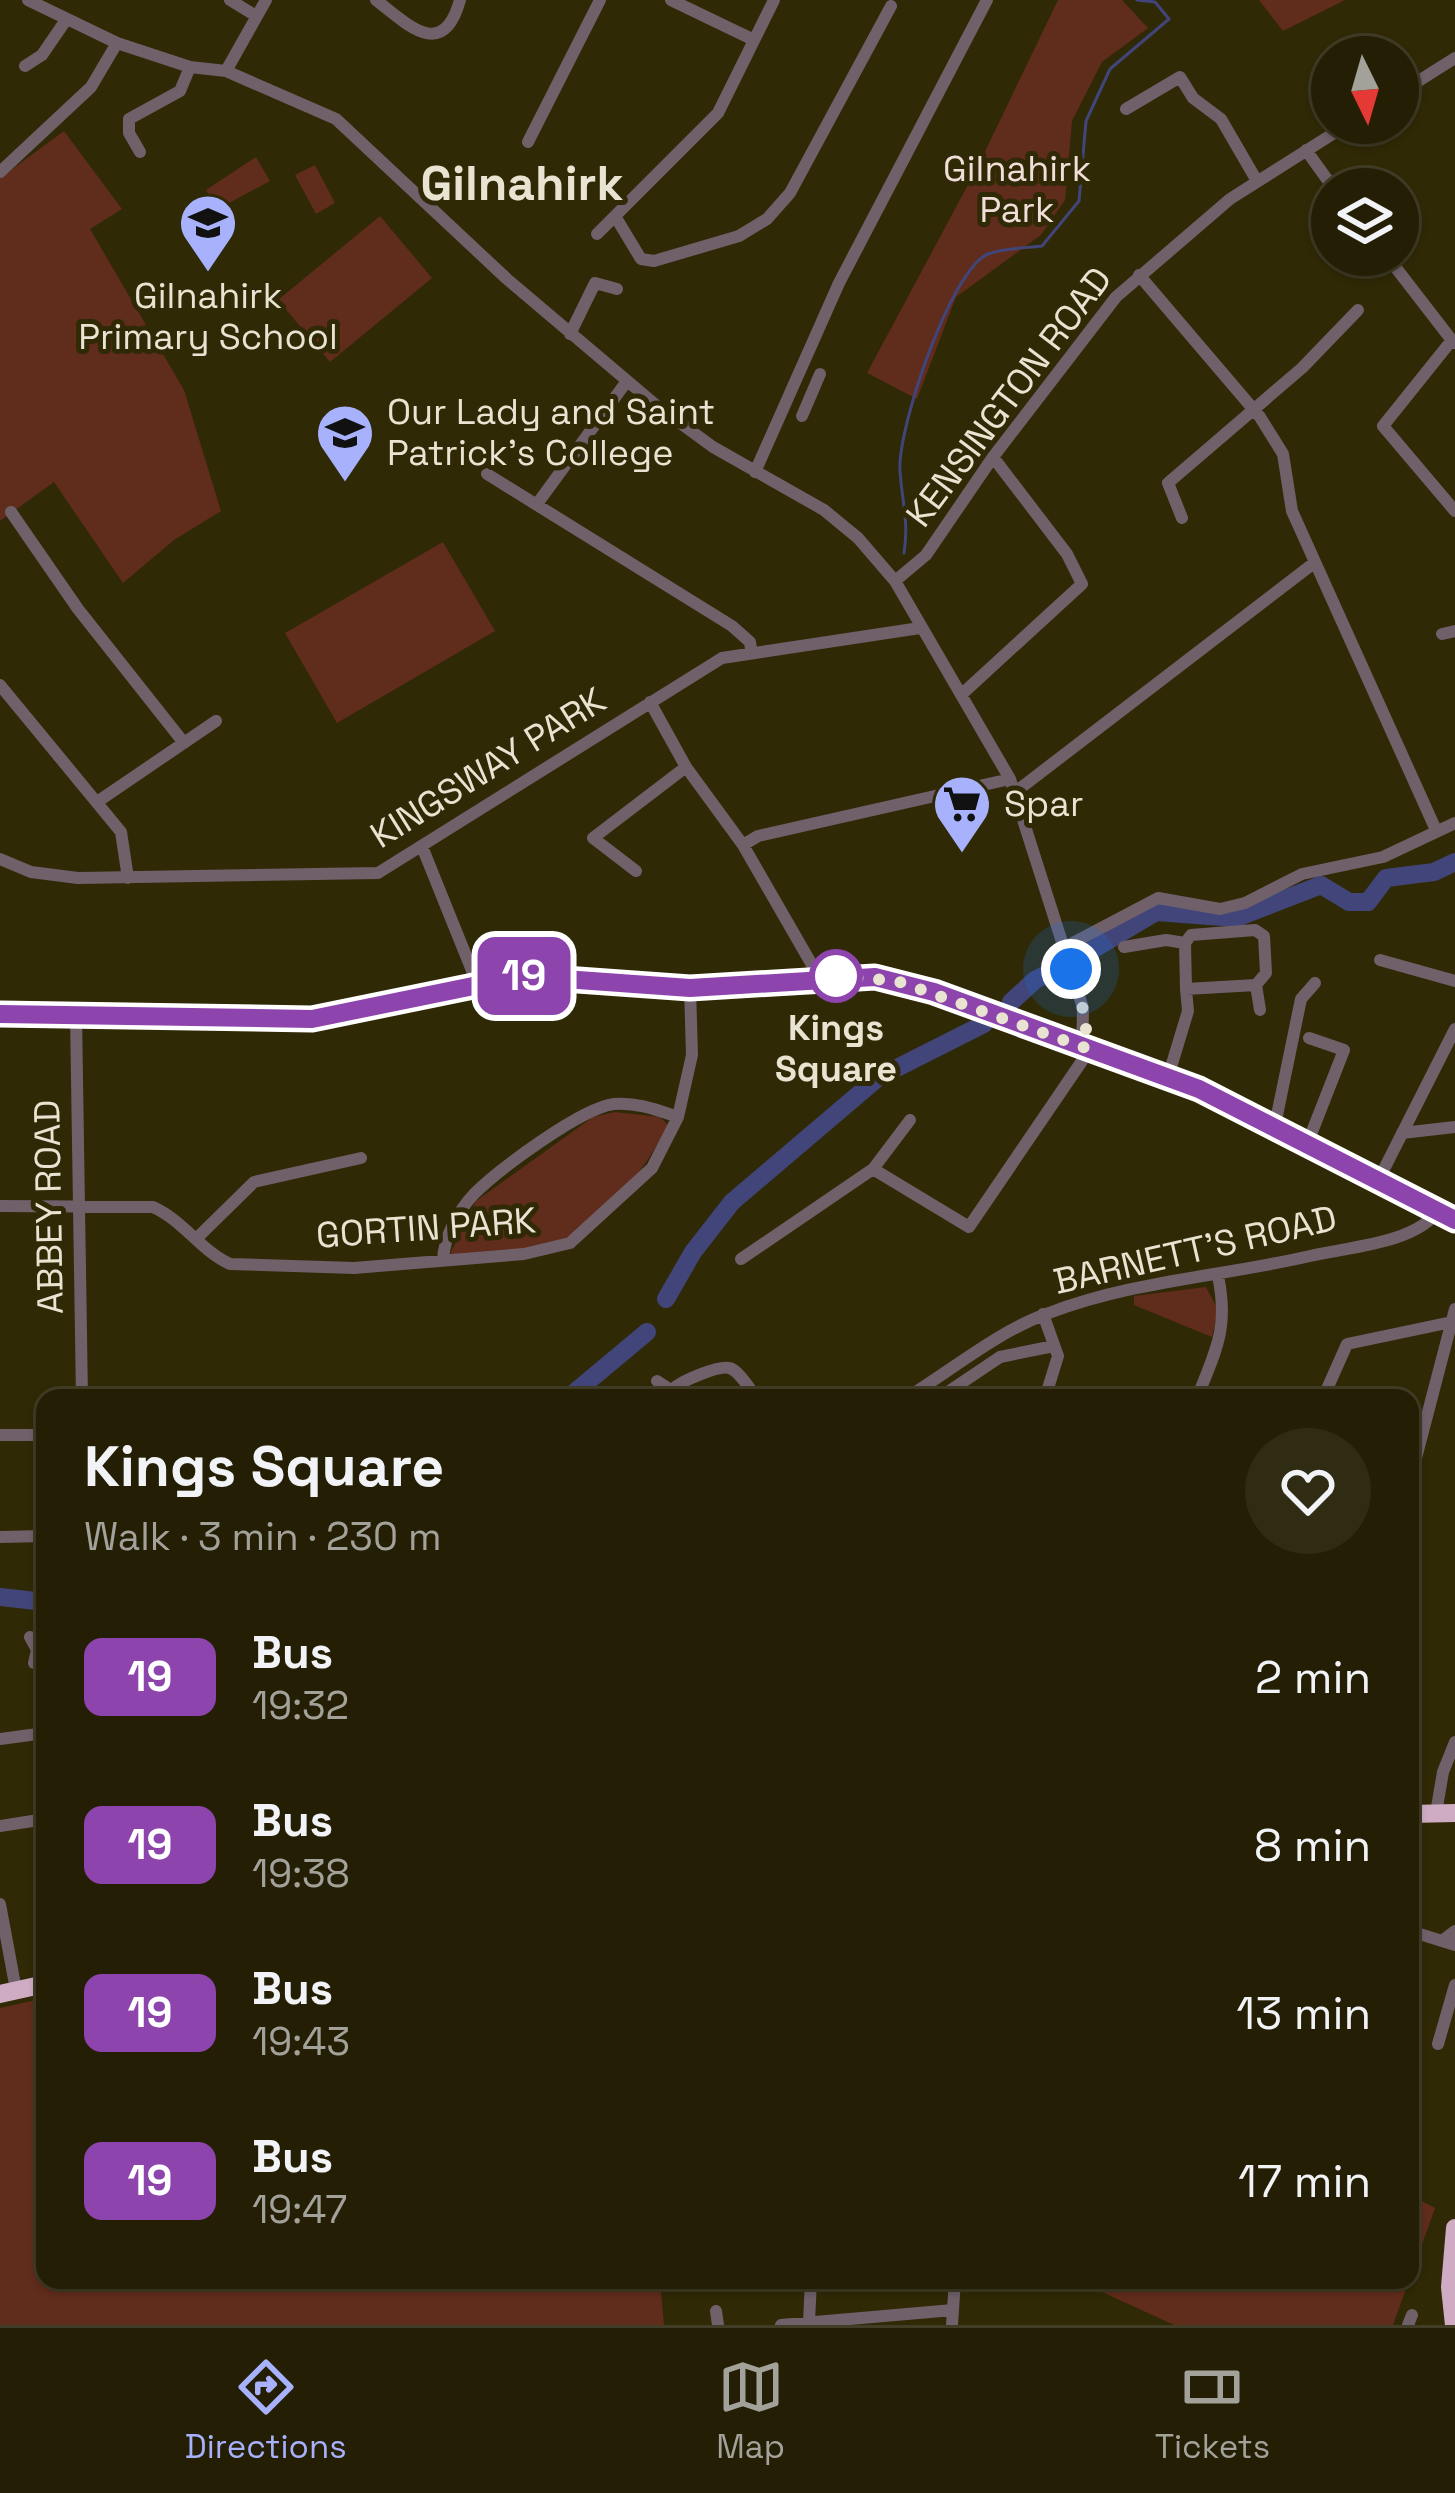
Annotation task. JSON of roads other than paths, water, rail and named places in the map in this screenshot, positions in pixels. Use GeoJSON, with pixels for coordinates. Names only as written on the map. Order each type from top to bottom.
{"type":"FeatureCollection","features":[{"type":"Feature","properties":{"kind":"highway"},"geometry":{"type":"LineString","coordinates":[[1454,2325],[1450,2287],[1455,2228]]}},
{"type":"Feature","properties":{"kind":"street"},"geometry":{"type":"LineString","coordinates":[[28,0],[117,43],[190,68],[226,71],[319,110],[358,135],[570,334],[686,429],[842,524],[895,581],[1012,786],[1086,1020],[1103,1054]]}},
{"type":"Feature","properties":{"kind":"street"},"geometry":{"type":"LineString","coordinates":[[230,0],[256,16]]}},
{"type":"Feature","properties":{"kind":"street"},"geometry":{"type":"LineString","coordinates":[[226,71],[266,0]]}},
{"type":"Feature","properties":{"kind":"street"},"geometry":{"type":"LineString","coordinates":[[376,0],[411,29],[426,34],[440,32],[452,22],[460,0]]}},
{"type":"Feature","properties":{"kind":"street"},"geometry":{"type":"LineString","coordinates":[[528,142],[600,0]]}},
{"type":"Feature","properties":{"kind":"street"},"geometry":{"type":"LineString","coordinates":[[670,0],[754,40]]}},
{"type":"Feature","properties":{"kind":"street"},"geometry":{"type":"LineString","coordinates":[[596,234],[718,113],[773,0]]}},
{"type":"Feature","properties":{"kind":"street"},"geometry":{"type":"LineString","coordinates":[[754,472],[790,386],[987,0]]}},
{"type":"Feature","properties":{"kind":"street"},"geometry":{"type":"LineString","coordinates":[[615,216],[641,259],[655,261],[753,229],[790,193],[891,6]]}},
{"type":"Feature","properties":{"kind":"street"},"geometry":{"type":"LineString","coordinates":[[25,66],[43,55],[66,20]]}},
{"type":"Feature","properties":{"kind":"street"},"geometry":{"type":"LineString","coordinates":[[0,172],[91,87],[117,43]]}},
{"type":"Feature","properties":{"kind":"street"},"geometry":{"type":"LineString","coordinates":[[1419,81],[1455,58]]}},
{"type":"Feature","properties":{"kind":"street"},"geometry":{"type":"LineString","coordinates":[[140,152],[129,133],[129,119],[180,91],[190,68]]}},
{"type":"Feature","properties":{"kind":"street"},"geometry":{"type":"LineString","coordinates":[[1126,109],[1180,77],[1193,98],[1221,119],[1257,181]]}},
{"type":"Feature","properties":{"kind":"street","name":"KENSINGTON ROAD"},"geometry":{"type":"LineString","coordinates":[[895,581],[926,555],[992,457],[1116,297],[1257,181],[1316,144]]}},
{"type":"Feature","properties":{"kind":"street"},"geometry":{"type":"LineString","coordinates":[[1306,150],[1319,168]]}},
{"type":"Feature","properties":{"kind":"street"},"geometry":{"type":"LineString","coordinates":[[1139,275],[1252,407],[1283,454],[1292,511],[1436,830]]}},
{"type":"Feature","properties":{"kind":"street"},"geometry":{"type":"LineString","coordinates":[[1402,276],[1454,342],[1383,426],[1455,511]]}},
{"type":"Feature","properties":{"kind":"street"},"geometry":{"type":"LineString","coordinates":[[570,334],[596,284],[617,289]]}},
{"type":"Feature","properties":{"kind":"street"},"geometry":{"type":"LineString","coordinates":[[1182,518],[1168,483],[1302,368],[1358,310]]}},
{"type":"Feature","properties":{"kind":"street"},"geometry":{"type":"LineString","coordinates":[[802,416],[820,374]]}},
{"type":"Feature","properties":{"kind":"street"},"geometry":{"type":"LineString","coordinates":[[537,504],[627,381]]}},
{"type":"Feature","properties":{"kind":"street"},"geometry":{"type":"LineString","coordinates":[[790,386],[811,395]]}},
{"type":"Feature","properties":{"kind":"street"},"geometry":{"type":"LineString","coordinates":[[962,694],[1082,584],[1067,554],[992,457]]}},
{"type":"Feature","properties":{"kind":"street"},"geometry":{"type":"LineString","coordinates":[[487,474],[732,626],[750,642],[751,650]]}},
{"type":"Feature","properties":{"kind":"street"},"geometry":{"type":"LineString","coordinates":[[11,512],[78,609],[184,743]]}},
{"type":"Feature","properties":{"kind":"street"},"geometry":{"type":"LineString","coordinates":[[743,845],[758,836],[1012,786],[1314,563]]}},
{"type":"Feature","properties":{"kind":"street","name":"KINGSWAY PARK"},"geometry":{"type":"LineString","coordinates":[[0,859],[54,876],[359,877],[423,849],[699,669],[751,650],[920,628]]}},
{"type":"Feature","properties":{"kind":"street"},"geometry":{"type":"LineString","coordinates":[[0,685],[126,844],[128,878]]}},
{"type":"Feature","properties":{"kind":"street"},"geometry":{"type":"LineString","coordinates":[[650,702],[686,767],[743,845],[819,977]]}},
{"type":"Feature","properties":{"kind":"street"},"geometry":{"type":"LineString","coordinates":[[97,802],[216,721]]}},
{"type":"Feature","properties":{"kind":"street"},"geometry":{"type":"LineString","coordinates":[[636,872],[593,838],[686,767]]}},
{"type":"Feature","properties":{"kind":"street"},"geometry":{"type":"LineString","coordinates":[[1065,947],[1158,898],[1220,909],[1245,904],[1302,874],[1383,857],[1455,823]]}},
{"type":"Feature","properties":{"kind":"street"},"geometry":{"type":"LineString","coordinates":[[423,849],[477,983]]}},
{"type":"Feature","properties":{"kind":"street"},"geometry":{"type":"LineString","coordinates":[[1168,1077],[1188,1010],[1186,988],[1185,943],[1191,935],[1260,932],[1266,973],[1256,985],[1186,988]]}},
{"type":"Feature","properties":{"kind":"street"},"geometry":{"type":"LineString","coordinates":[[1124,947],[1166,940],[1185,943]]}},
{"type":"Feature","properties":{"kind":"street"},"geometry":{"type":"LineString","coordinates":[[1379,960],[1455,981]]}},
{"type":"Feature","properties":{"kind":"street"},"geometry":{"type":"LineString","coordinates":[[0,1014],[326,1018],[477,983],[559,975],[690,988],[819,977],[897,981],[1168,1077],[1275,1125],[1455,1220]]}},
{"type":"Feature","properties":{"kind":"street"},"geometry":{"type":"LineString","coordinates":[[1275,1125],[1301,999],[1315,983]]}},
{"type":"Feature","properties":{"kind":"street"},"geometry":{"type":"LineString","coordinates":[[1256,985],[1261,1010]]}},
{"type":"Feature","properties":{"kind":"street","name":"GORTIN PARK"},"geometry":{"type":"LineString","coordinates":[[0,1206],[153,1208],[176,1217],[217,1258],[230,1264],[354,1268],[537,1252],[570,1243],[652,1168],[677,1117],[692,1055],[690,988]]}},
{"type":"Feature","properties":{"kind":"street","name":"ABBEY ROAD"},"geometry":{"type":"LineString","coordinates":[[76,1016],[82,1389]]}},
{"type":"Feature","properties":{"kind":"street"},"geometry":{"type":"LineString","coordinates":[[873,1169],[969,1226],[1086,1048],[1086,1020]]}},
{"type":"Feature","properties":{"kind":"street"},"geometry":{"type":"LineString","coordinates":[[1379,1180],[1455,1029]]}},
{"type":"Feature","properties":{"kind":"street"},"geometry":{"type":"LineString","coordinates":[[1308,1142],[1344,1051],[1309,1038]]}},
{"type":"Feature","properties":{"kind":"street"},"geometry":{"type":"LineString","coordinates":[[443,1260],[448,1234],[473,1195],[584,1115],[613,1104],[677,1117]]}},
{"type":"Feature","properties":{"kind":"street"},"geometry":{"type":"LineString","coordinates":[[741,1259],[873,1169],[910,1120]]}},
{"type":"Feature","properties":{"kind":"street"},"geometry":{"type":"LineString","coordinates":[[1402,1132],[1455,1127]]}},
{"type":"Feature","properties":{"kind":"street"},"geometry":{"type":"LineString","coordinates":[[198,1238],[254,1182],[361,1158]]}},
{"type":"Feature","properties":{"kind":"street","name":"BARNETT'S ROAD"},"geometry":{"type":"LineString","coordinates":[[921,1389],[1043,1314],[1128,1290],[1218,1276],[1410,1231],[1438,1210]]}},
{"type":"Feature","properties":{"kind":"street"},"geometry":{"type":"LineString","coordinates":[[1201,1389],[1226,1315],[1218,1276]]}},
{"type":"Feature","properties":{"kind":"street"},"geometry":{"type":"LineString","coordinates":[[1419,1444],[1455,1309]]}},
{"type":"Feature","properties":{"kind":"street"},"geometry":{"type":"LineString","coordinates":[[1043,1314],[1057,1370],[1050,1389]]}},
{"type":"Feature","properties":{"kind":"street"},"geometry":{"type":"LineString","coordinates":[[1327,1389],[1347,1344],[1448,1323]]}},
{"type":"Feature","properties":{"kind":"street"},"geometry":{"type":"LineString","coordinates":[[952,1389],[1000,1357],[1054,1346]]}},
{"type":"Feature","properties":{"kind":"street"},"geometry":{"type":"LineString","coordinates":[[677,1389],[685,1377],[724,1366],[733,1369],[750,1389]]}},
{"type":"Feature","properties":{"kind":"street"},"geometry":{"type":"LineString","coordinates":[[656,1381],[670,1389]]}},
{"type":"Feature","properties":{"kind":"street"},"geometry":{"type":"LineString","coordinates":[[0,1435],[36,1435]]}},
{"type":"Feature","properties":{"kind":"street"},"geometry":{"type":"LineString","coordinates":[[0,1537],[36,1536]]}},
{"type":"Feature","properties":{"kind":"street"},"geometry":{"type":"LineString","coordinates":[[0,1739],[36,1733]]}},
{"type":"Feature","properties":{"kind":"street"},"geometry":{"type":"LineString","coordinates":[[1446,1813],[1443,1772],[1455,1742]]}},
{"type":"Feature","properties":{"kind":"street"},"geometry":{"type":"LineString","coordinates":[[0,1826],[36,1820]]}},
{"type":"Feature","properties":{"kind":"street"},"geometry":{"type":"LineString","coordinates":[[0,1904],[8,1992]]}},
{"type":"Feature","properties":{"kind":"street"},"geometry":{"type":"LineString","coordinates":[[1419,1934],[1449,1943],[1455,1931]]}},
{"type":"Feature","properties":{"kind":"street"},"geometry":{"type":"LineString","coordinates":[[1438,2044],[1455,1984]]}},
{"type":"Feature","properties":{"kind":"street"},"geometry":{"type":"LineString","coordinates":[[808,2322],[810,2289]]}},
{"type":"Feature","properties":{"kind":"street"},"geometry":{"type":"LineString","coordinates":[[781,2325],[952,2318]]}},
{"type":"Feature","properties":{"kind":"waterway"},"geometry":{"type":"LineString","coordinates":[[904,553],[901,450],[943,318],[973,266],[994,252],[1042,246],[1079,201],[1086,121],[1110,69],[1169,19],[1155,2],[1137,0]]}},
{"type":"Feature","properties":{"kind":"waterway"},"geometry":{"type":"LineString","coordinates":[[1077,959],[1156,912],[1236,918],[1321,885],[1349,902],[1368,902],[1386,878],[1434,872],[1455,862]]}},
{"type":"Feature","properties":{"kind":"waterway"},"geometry":{"type":"LineString","coordinates":[[1011,1002],[1035,980],[1060,967]]}},
{"type":"Feature","properties":{"kind":"waterway"},"geometry":{"type":"LineString","coordinates":[[666,1299],[693,1252],[732,1202],[879,1077],[984,1024]]}},
{"type":"Feature","properties":{"kind":"waterway"},"geometry":{"type":"LineString","coordinates":[[579,1389],[647,1332]]}},
{"type":"Feature","properties":{"kind":"waterway"},"geometry":{"type":"LineString","coordinates":[[0,1597],[36,1601]]}},
{"type":"Feature","properties":{"kind":"place","name":"Gilnahirk Primary School"},"geometry":{"type":"Point","coordinates":[208,274]}},
{"type":"Feature","properties":{"kind":"place","name":"Our Lady and Saint Patrick's College"},"geometry":{"type":"Point","coordinates":[345,484]}},
{"type":"Feature","properties":{"kind":"place","name":"Spar"},"geometry":{"type":"Point","coordinates":[962,855]}},
{"type":"Feature","properties":{"kind":"place","name":"Kings Square"},"geometry":{"type":"Point","coordinates":[836,976]}},
{"type":"Feature","properties":{"kind":"district","name":"Gilnahirk"},"geometry":{"type":"Point","coordinates":[522,183]}},
{"type":"Feature","properties":{"kind":"park label","name":"Gilnahirk Park"},"geometry":{"type":"Point","coordinates":[1017,190]}}]}
